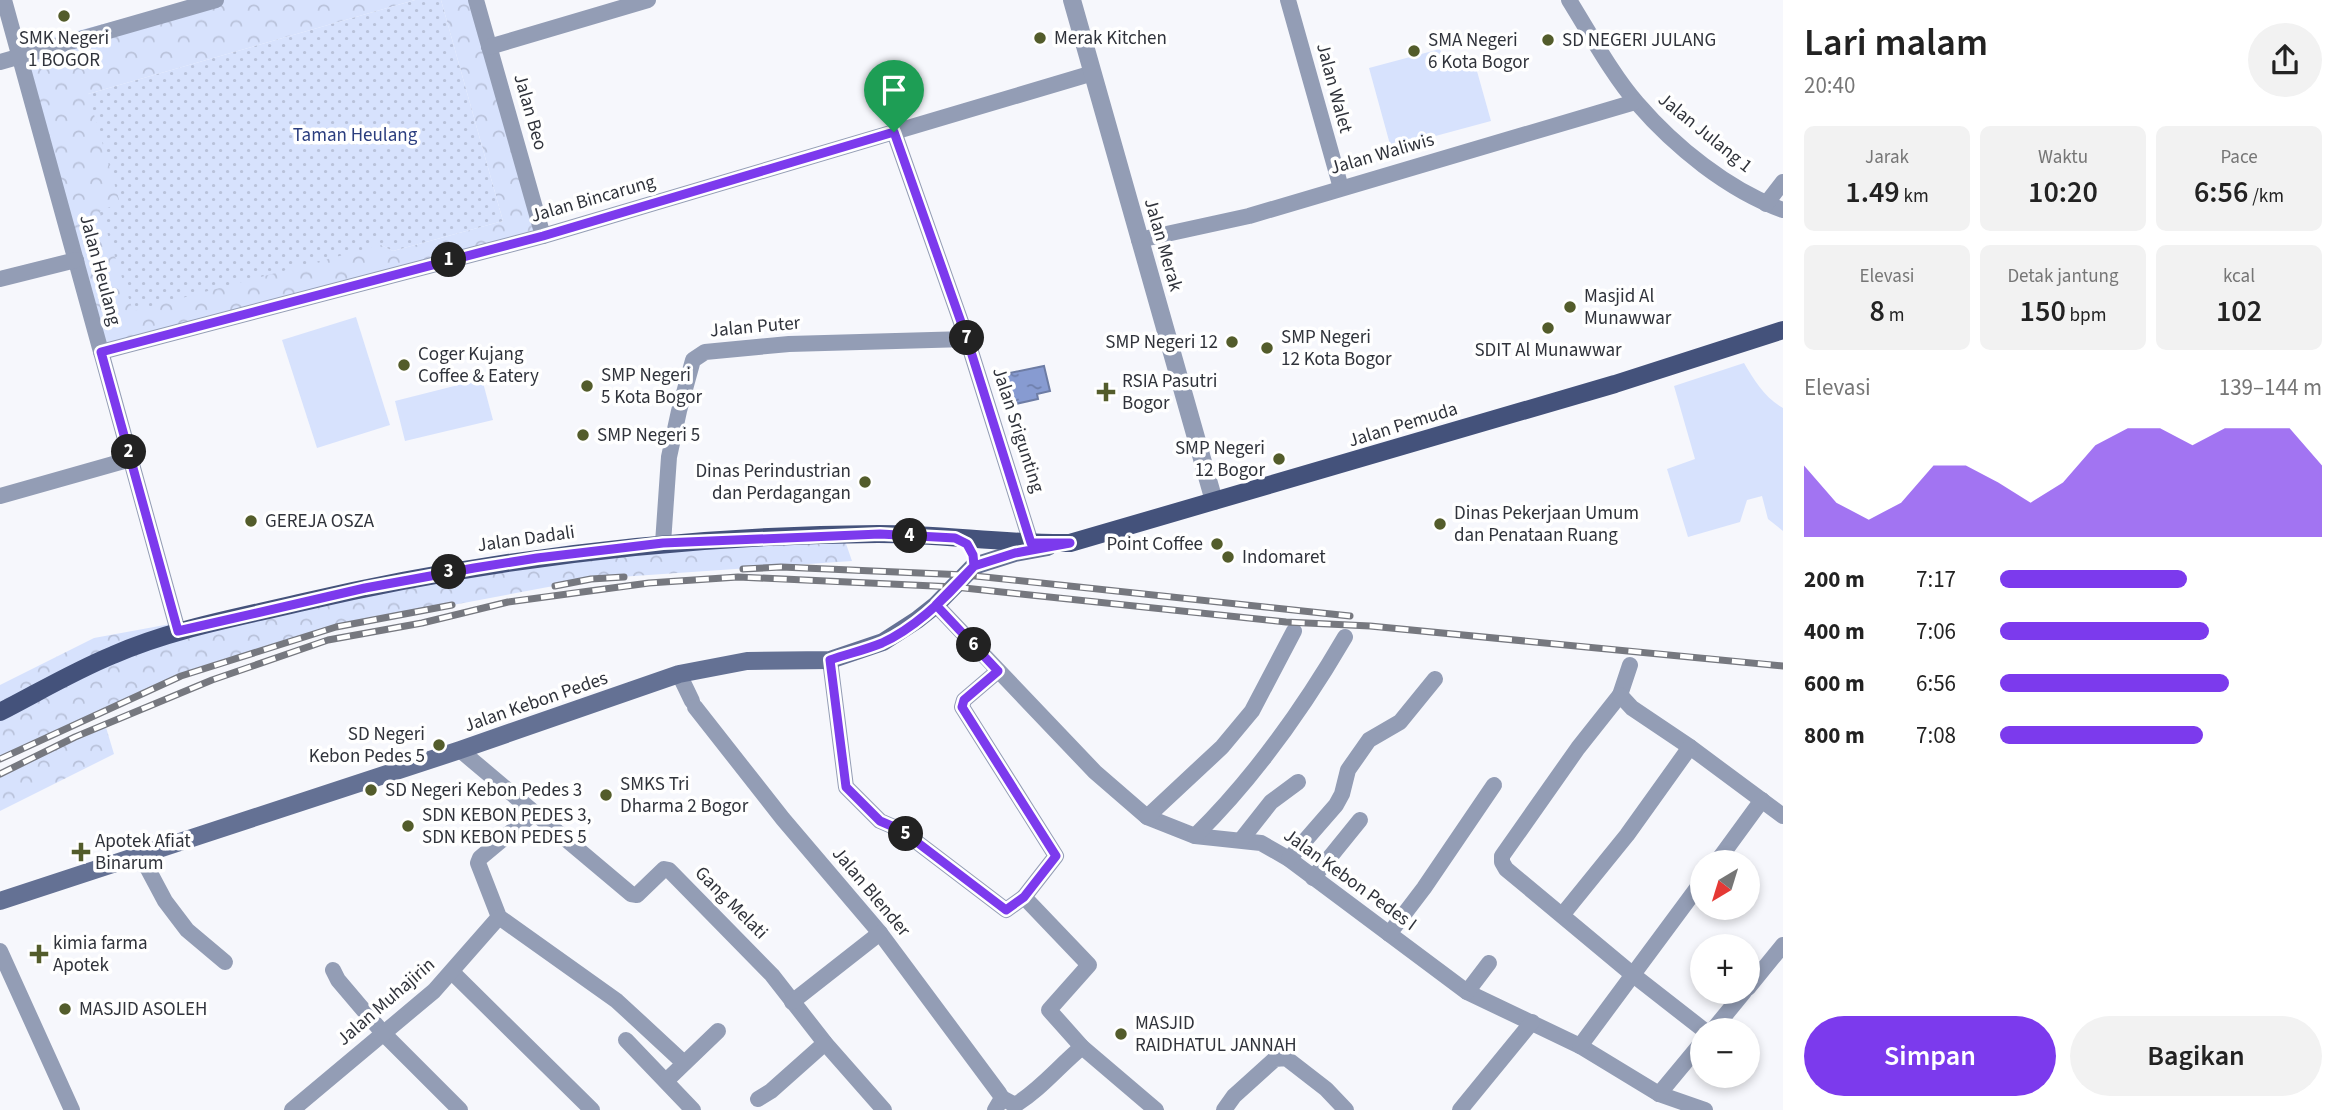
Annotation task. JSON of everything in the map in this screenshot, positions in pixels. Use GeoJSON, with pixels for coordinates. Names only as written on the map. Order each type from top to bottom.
{"type":"FeatureCollection","features":[{"type":"Feature","properties":{"kind":"main road","name":"Jalan Pemuda"},"geometry":{"type":"LineString","coordinates":[[1031,543],[1070,543],[1615,384],[1783,330]]}},
{"type":"Feature","properties":{"kind":"main road","name":"Jalan Dadali"},"geometry":{"type":"LineString","coordinates":[[0,712],[113,655],[178,631],[365,588],[664,536],[880,534],[1031,543]]}},
{"type":"Feature","properties":{"kind":"main road"},"geometry":{"type":"LineString","coordinates":[[955,538],[967,544],[973,555],[974,566]]}},
{"type":"Feature","properties":{"kind":"main road","name":"Jalan Kebon Pedes"},"geometry":{"type":"LineString","coordinates":[[0,901],[460,750],[678,674],[747,661],[830,660],[883,642],[936,605],[974,566],[1015,553],[1070,543]]}},
{"type":"Feature","properties":{"kind":"street","name":"Jalan Heulang"},"geometry":{"type":"LineString","coordinates":[[4,0],[178,631]]}},
{"type":"Feature","properties":{"kind":"street"},"geometry":{"type":"LineString","coordinates":[[0,62],[216,0]]}},
{"type":"Feature","properties":{"kind":"street","name":"Jalan Beo"},"geometry":{"type":"LineString","coordinates":[[476,0],[543,236]]}},
{"type":"Feature","properties":{"kind":"street"},"geometry":{"type":"LineString","coordinates":[[489,47],[648,0]]}},
{"type":"Feature","properties":{"kind":"street","name":"Jalan Merak"},"geometry":{"type":"LineString","coordinates":[[1072,0],[1214,501]]}},
{"type":"Feature","properties":{"kind":"street","name":"Jalan Walet"},"geometry":{"type":"LineString","coordinates":[[1288,0],[1341,188]]}},
{"type":"Feature","properties":{"kind":"street","name":"Jalan Julang 1"},"geometry":{"type":"LineString","coordinates":[[1569,0],[1635,102],[1691,154],[1730,184],[1766,204],[1783,210]]}},
{"type":"Feature","properties":{"kind":"street","name":"Jalan Bincarung"},"geometry":{"type":"LineString","coordinates":[[101,352],[543,236],[1093,73]]}},
{"type":"Feature","properties":{"kind":"street","name":"Jalan Waliwis"},"geometry":{"type":"LineString","coordinates":[[1139,240],[1249,216],[1635,102]]}},
{"type":"Feature","properties":{"kind":"street","name":"Jalan Srigunting"},"geometry":{"type":"LineString","coordinates":[[894,132],[967,339],[1031,543]]}},
{"type":"Feature","properties":{"kind":"street"},"geometry":{"type":"LineString","coordinates":[[1766,204],[1783,182]]}},
{"type":"Feature","properties":{"kind":"street"},"geometry":{"type":"LineString","coordinates":[[0,279],[76,260]]}},
{"type":"Feature","properties":{"kind":"street","name":"Jalan Puter"},"geometry":{"type":"LineString","coordinates":[[664,536],[669,457],[679,411],[694,360],[699,355],[705,352],[789,344],[967,339]]}},
{"type":"Feature","properties":{"kind":"street"},"geometry":{"type":"LineString","coordinates":[[0,496],[131,459]]}},
{"type":"Feature","properties":{"kind":"street","name":"Jalan Kebon Pedes I"},"geometry":{"type":"LineString","coordinates":[[936,605],[1095,772],[1147,817],[1195,836],[1261,843],[1289,859],[1467,992],[1580,1046],[1659,1094],[1693,1108]]}},
{"type":"Feature","properties":{"kind":"street"},"geometry":{"type":"LineString","coordinates":[[1147,817],[1222,747],[1252,711],[1294,631]]}},
{"type":"Feature","properties":{"kind":"street"},"geometry":{"type":"LineString","coordinates":[[1195,836],[1225,806],[1273,748],[1311,694],[1345,636]]}},
{"type":"Feature","properties":{"kind":"street"},"geometry":{"type":"LineString","coordinates":[[830,660],[846,787],[880,821],[901,830],[1006,910],[1024,897],[1056,856],[962,707],[964,700],[998,671]]}},
{"type":"Feature","properties":{"kind":"street"},"geometry":{"type":"LineString","coordinates":[[1630,666],[1620,695],[1578,748],[1502,856],[1502,862],[1506,869],[1690,1019]]}},
{"type":"Feature","properties":{"kind":"street","name":"Jalan Blender"},"geometry":{"type":"LineString","coordinates":[[678,674],[694,704],[791,828],[880,933],[998,1104]]}},
{"type":"Feature","properties":{"kind":"street"},"geometry":{"type":"LineString","coordinates":[[1289,859],[1336,805],[1342,794],[1348,770],[1369,740],[1400,722],[1435,678]]}},
{"type":"Feature","properties":{"kind":"street"},"geometry":{"type":"LineString","coordinates":[[1620,695],[1632,708],[1783,816]]}},
{"type":"Feature","properties":{"kind":"street"},"geometry":{"type":"LineString","coordinates":[[1563,914],[1627,835],[1690,747]]}},
{"type":"Feature","properties":{"kind":"street","name":"Gang Melati"},"geometry":{"type":"LineString","coordinates":[[460,750],[631,894],[637,895],[664,869],[669,870],[772,975],[825,1043],[884,1110]]}},
{"type":"Feature","properties":{"kind":"street"},"geometry":{"type":"LineString","coordinates":[[1241,840],[1271,802],[1298,782]]}},
{"type":"Feature","properties":{"kind":"street"},"geometry":{"type":"LineString","coordinates":[[1389,934],[1424,888],[1494,785]]}},
{"type":"Feature","properties":{"kind":"street"},"geometry":{"type":"LineString","coordinates":[[1725,850],[1762,800]]}},
{"type":"Feature","properties":{"kind":"street"},"geometry":{"type":"LineString","coordinates":[[534,813],[478,863],[499,917],[617,1001],[683,1062]]}},
{"type":"Feature","properties":{"kind":"street"},"geometry":{"type":"LineString","coordinates":[[1313,878],[1360,820]]}},
{"type":"Feature","properties":{"kind":"street"},"geometry":{"type":"LineString","coordinates":[[141,856],[165,901],[187,930],[225,962]]}},
{"type":"Feature","properties":{"kind":"street"},"geometry":{"type":"LineString","coordinates":[[1024,897],[1089,965],[1049,1010],[1082,1047],[1156,1110]]}},
{"type":"Feature","properties":{"kind":"street"},"geometry":{"type":"LineString","coordinates":[[1580,1046],[1690,897]]}},
{"type":"Feature","properties":{"kind":"street","name":"Jalan Muhajirin"},"geometry":{"type":"LineString","coordinates":[[292,1110],[434,991],[499,917]]}},
{"type":"Feature","properties":{"kind":"street"},"geometry":{"type":"LineString","coordinates":[[792,1002],[880,933]]}},
{"type":"Feature","properties":{"kind":"street"},"geometry":{"type":"LineString","coordinates":[[0,951],[72,1110]]}},
{"type":"Feature","properties":{"kind":"street"},"geometry":{"type":"LineString","coordinates":[[1760,976],[1781,954]]}},
{"type":"Feature","properties":{"kind":"street"},"geometry":{"type":"LineString","coordinates":[[1467,992],[1489,963]]}},
{"type":"Feature","properties":{"kind":"street"},"geometry":{"type":"LineString","coordinates":[[333,970],[338,980],[383,1033],[460,1110]]}},
{"type":"Feature","properties":{"kind":"street"},"geometry":{"type":"LineString","coordinates":[[452,972],[592,1110]]}},
{"type":"Feature","properties":{"kind":"street"},"geometry":{"type":"LineString","coordinates":[[1723,1018],[1734,1004]]}},
{"type":"Feature","properties":{"kind":"street"},"geometry":{"type":"LineString","coordinates":[[1460,1110],[1532,1022]]}},
{"type":"Feature","properties":{"kind":"street"},"geometry":{"type":"LineString","coordinates":[[666,1081],[718,1031]]}},
{"type":"Feature","properties":{"kind":"street"},"geometry":{"type":"LineString","coordinates":[[626,1040],[693,1110]]}},
{"type":"Feature","properties":{"kind":"street"},"geometry":{"type":"LineString","coordinates":[[758,1099],[771,1091],[825,1043]]}},
{"type":"Feature","properties":{"kind":"street"},"geometry":{"type":"LineString","coordinates":[[998,1104],[1015,1105],[1031,1095],[1082,1047]]}},
{"type":"Feature","properties":{"kind":"street"},"geometry":{"type":"LineString","coordinates":[[1659,1094],[1690,1057]]}},
{"type":"Feature","properties":{"kind":"street"},"geometry":{"type":"LineString","coordinates":[[1224,1110],[1234,1097],[1275,1059],[1286,1058],[1326,1089],[1346,1110]]}},
{"type":"Feature","properties":{"kind":"green space"},"geometry":{"type":"Polygon","coordinates":[[[195,0],[415,0],[88,94],[393,251],[503,221],[441,0],[476,0],[543,236],[101,352],[16,47],[195,0]]]}},
{"type":"Feature","properties":{"kind":"green space","name":"Taman Heulang"},"geometry":{"type":"Polygon","coordinates":[[[415,0],[441,0],[503,221],[393,251],[381,245],[133,311],[100,211],[120,203],[88,94],[415,0]]]}},
{"type":"Feature","properties":{"kind":"green space"},"geometry":{"type":"Polygon","coordinates":[[[1440,49],[1445,65],[1473,57],[1491,121],[1391,148],[1369,68],[1440,49]]]}},
{"type":"Feature","properties":{"kind":"green space"},"geometry":{"type":"Polygon","coordinates":[[[356,317],[390,425],[317,448],[282,340],[356,317]]]}},
{"type":"Feature","properties":{"kind":"green space"},"geometry":{"type":"Polygon","coordinates":[[[1744,363],[1765,394],[1783,408],[1783,531],[1768,519],[1762,496],[1747,500],[1740,522],[1688,537],[1667,469],[1695,459],[1674,386],[1744,363]]]}},
{"type":"Feature","properties":{"kind":"green space"},"geometry":{"type":"Polygon","coordinates":[[[482,379],[493,420],[405,441],[395,401],[482,379]]]}},
{"type":"Feature","properties":{"kind":"green space"},"geometry":{"type":"Polygon","coordinates":[[[843,535],[852,561],[591,579],[336,627],[174,679],[0,762],[0,685],[94,638],[531,558],[843,535]]]}},
{"type":"Feature","properties":{"kind":"green space"},"geometry":{"type":"Polygon","coordinates":[[[105,724],[114,754],[0,811],[0,775],[105,724]]]}},
{"type":"Feature","properties":{"kind":"water"},"geometry":{"type":"Polygon","coordinates":[[[1044,366],[1050,391],[1037,394],[1038,399],[1011,405],[1005,374],[1044,366]]]}},
{"type":"Feature","properties":{"kind":"railway"},"geometry":{"type":"LineString","coordinates":[[743,569],[781,567],[966,575],[1350,616]]}},
{"type":"Feature","properties":{"kind":"railway"},"geometry":{"type":"LineString","coordinates":[[555,586],[591,579],[624,577]]}},
{"type":"Feature","properties":{"kind":"railway"},"geometry":{"type":"LineString","coordinates":[[0,774],[75,737],[212,680],[328,640],[422,623],[508,602],[649,583],[738,577],[955,587],[1286,622],[1370,626],[1783,666]]}},
{"type":"Feature","properties":{"kind":"railway"},"geometry":{"type":"LineString","coordinates":[[0,759],[181,676],[336,627],[452,605]]}},
{"type":"Feature","properties":{"kind":"place","name":"SMK Negeri 1 BOGOR"},"geometry":{"type":"Point","coordinates":[64,16]}},
{"type":"Feature","properties":{"kind":"place","name":"Merak Kitchen"},"geometry":{"type":"Point","coordinates":[1040,38]}},
{"type":"Feature","properties":{"kind":"place","name":"SD NEGERI JULANG"},"geometry":{"type":"Point","coordinates":[1548,40]}},
{"type":"Feature","properties":{"kind":"place","name":"SMA Negeri 6 Kota Bogor"},"geometry":{"type":"Point","coordinates":[1414,51]}},
{"type":"Feature","properties":{"kind":"place","name":"Masjid Al Munawwar"},"geometry":{"type":"Point","coordinates":[1570,307]}},
{"type":"Feature","properties":{"kind":"place","name":"SDIT Al Munawwar"},"geometry":{"type":"Point","coordinates":[1548,328]}},
{"type":"Feature","properties":{"kind":"place","name":"SMP Negeri 12"},"geometry":{"type":"Point","coordinates":[1232,342]}},
{"type":"Feature","properties":{"kind":"place","name":"SMP Negeri 12 Kota Bogor"},"geometry":{"type":"Point","coordinates":[1267,348]}},
{"type":"Feature","properties":{"kind":"place","name":"Coger Kujang Coffee & Eatery"},"geometry":{"type":"Point","coordinates":[404,365]}},
{"type":"Feature","properties":{"kind":"place","name":"SMP Negeri 5 Kota Bogor"},"geometry":{"type":"Point","coordinates":[587,386]}},
{"type":"Feature","properties":{"kind":"place","name":"RSIA Pasutri Bogor"},"geometry":{"type":"Point","coordinates":[1106,392]}},
{"type":"Feature","properties":{"kind":"place","name":"SMP Negeri 5"},"geometry":{"type":"Point","coordinates":[583,435]}},
{"type":"Feature","properties":{"kind":"place","name":"SMP Negeri 12 Bogor"},"geometry":{"type":"Point","coordinates":[1279,459]}},
{"type":"Feature","properties":{"kind":"place","name":"Dinas Perindustrian dan Perdagangan"},"geometry":{"type":"Point","coordinates":[865,482]}},
{"type":"Feature","properties":{"kind":"place","name":"GEREJA OSZA"},"geometry":{"type":"Point","coordinates":[251,521]}},
{"type":"Feature","properties":{"kind":"place","name":"Dinas Pekerjaan Umum dan Penataan Ruang"},"geometry":{"type":"Point","coordinates":[1440,524]}},
{"type":"Feature","properties":{"kind":"place","name":"Point Coffee"},"geometry":{"type":"Point","coordinates":[1217,544]}},
{"type":"Feature","properties":{"kind":"place","name":"Indomaret"},"geometry":{"type":"Point","coordinates":[1228,557]}},
{"type":"Feature","properties":{"kind":"place","name":"SD Negeri Kebon Pedes 5"},"geometry":{"type":"Point","coordinates":[439,745]}},
{"type":"Feature","properties":{"kind":"place","name":"SD Negeri Kebon Pedes 3"},"geometry":{"type":"Point","coordinates":[371,790]}},
{"type":"Feature","properties":{"kind":"place","name":"SMKS Tri Dharma 2 Bogor"},"geometry":{"type":"Point","coordinates":[606,795]}},
{"type":"Feature","properties":{"kind":"place","name":"SDN KEBON PEDES 3, SDN KEBON PEDES 5"},"geometry":{"type":"Point","coordinates":[408,826]}},
{"type":"Feature","properties":{"kind":"place","name":"Apotek Afiat Binarum"},"geometry":{"type":"Point","coordinates":[81,852]}},
{"type":"Feature","properties":{"kind":"place","name":"kimia farma Apotek"},"geometry":{"type":"Point","coordinates":[39,954]}},
{"type":"Feature","properties":{"kind":"place","name":"MASJID ASOLEH"},"geometry":{"type":"Point","coordinates":[65,1009]}},
{"type":"Feature","properties":{"kind":"place","name":"MASJID RAIDHATUL JANNAH"},"geometry":{"type":"Point","coordinates":[1121,1034]}},
{"type":"Feature","properties":{"kind":"route"},"geometry":{"type":"LineString","coordinates":[[894,132],[543,236],[101,352],[178,631],[365,588],[537,558],[636,545],[880,534],[955,538],[967,544],[973,555],[974,566],[955,587],[917,621],[883,642],[830,660],[846,787],[880,821],[901,830],[1006,910],[1024,897],[1056,856],[962,707],[964,700],[998,671],[936,605],[955,587],[966,575],[974,566],[1015,553],[1070,543],[1031,543],[967,339],[894,132]]}}]}
